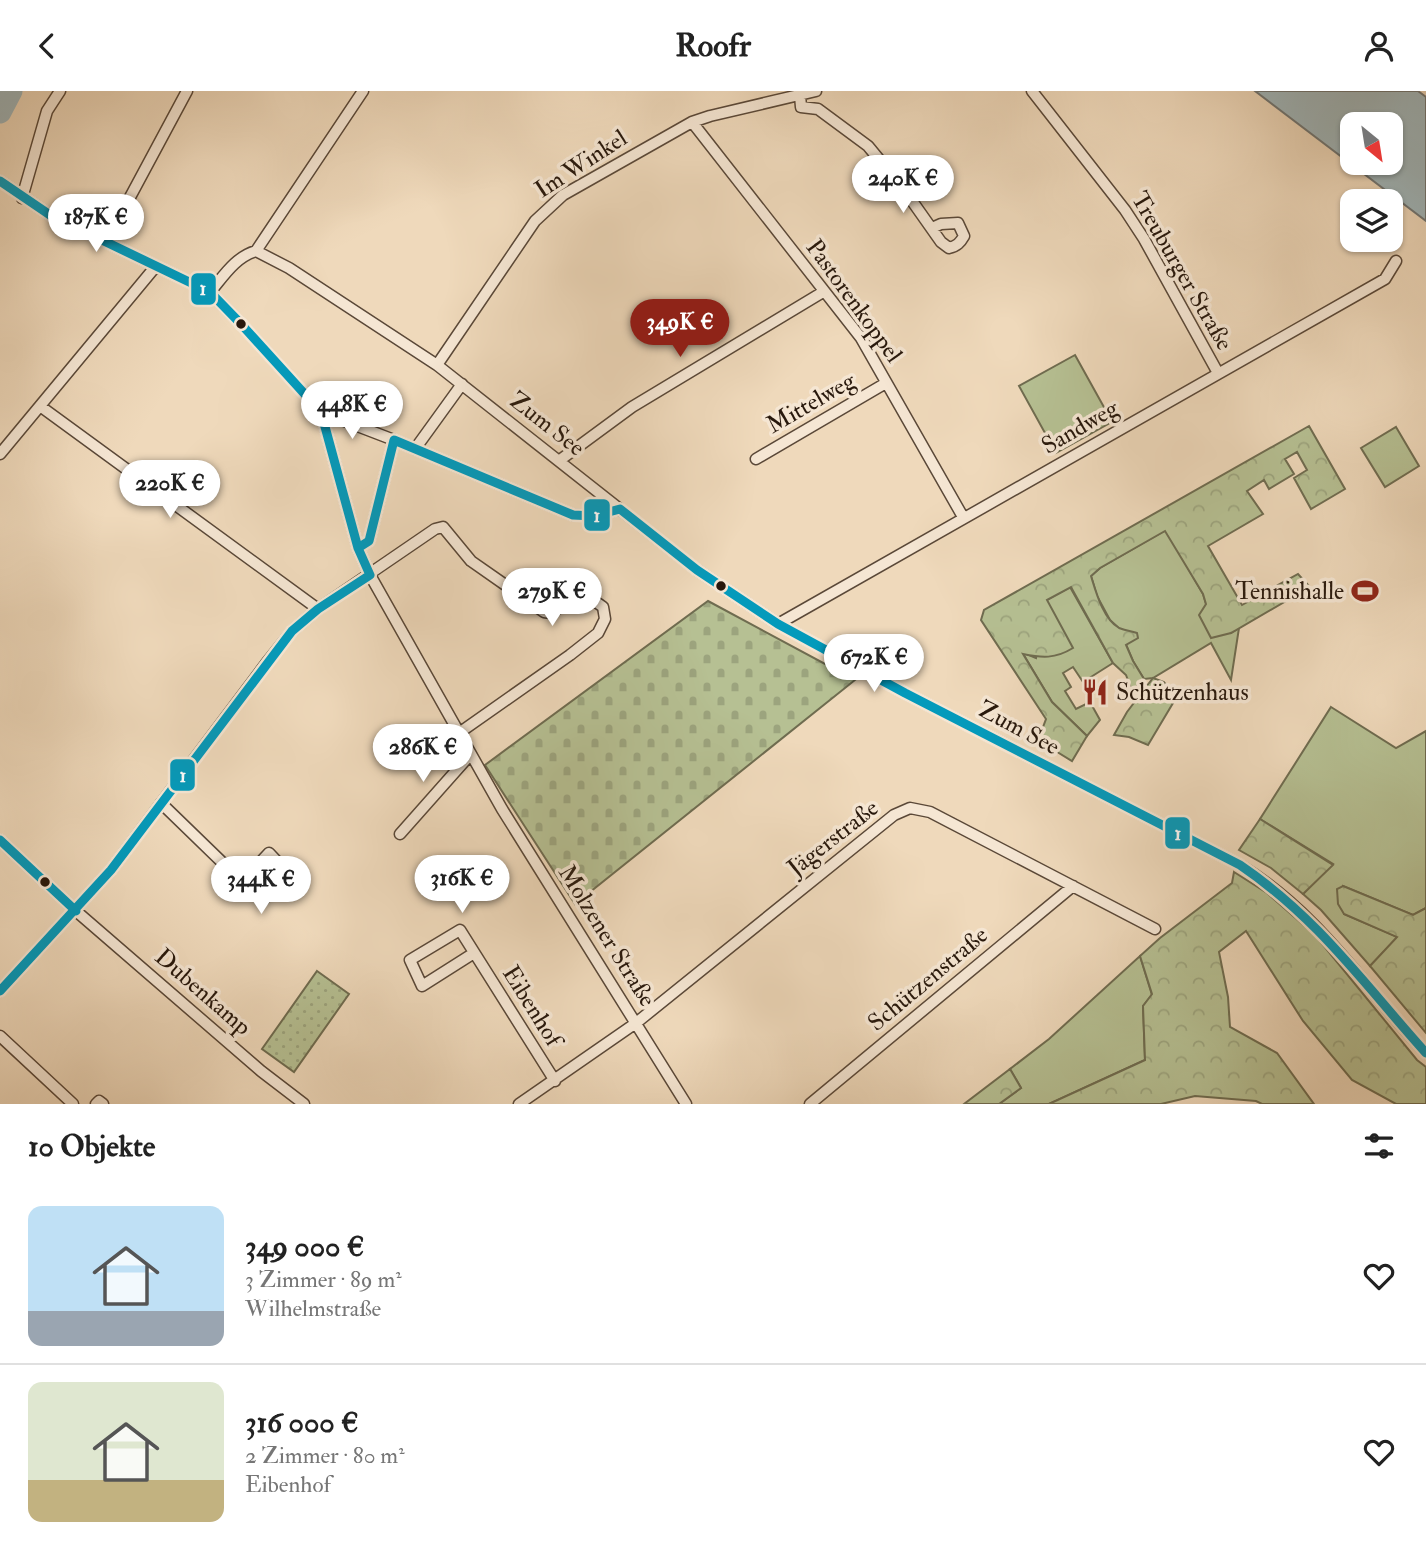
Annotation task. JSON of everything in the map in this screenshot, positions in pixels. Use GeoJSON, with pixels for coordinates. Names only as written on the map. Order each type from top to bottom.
{"type":"FeatureCollection","features":[{"type":"Feature","properties":{"kind":"street"},"geometry":{"type":"LineString","coordinates":[[22,198],[47,111],[60,91]]}},
{"type":"Feature","properties":{"kind":"street"},"geometry":{"type":"LineString","coordinates":[[106,242],[187,91]]}},
{"type":"Feature","properties":{"kind":"street"},"geometry":{"type":"LineString","coordinates":[[1,182],[50,215],[210,292],[236,262],[246,254],[256,251],[363,91]]}},
{"type":"Feature","properties":{"kind":"street","name":"Treuburger Straße"},"geometry":{"type":"LineString","coordinates":[[1032,91],[1138,229],[1218,373]]}},
{"type":"Feature","properties":{"kind":"street"},"geometry":{"type":"LineString","coordinates":[[807,92],[802,107],[818,109],[868,146],[932,228]]}},
{"type":"Feature","properties":{"kind":"street","name":"Im Winkel"},"geometry":{"type":"LineString","coordinates":[[437,365],[535,221],[563,195],[692,122],[807,92]]}},
{"type":"Feature","properties":{"kind":"street","name":"Pastorenkoppel"},"geometry":{"type":"LineString","coordinates":[[692,122],[861,338],[962,517]]}},
{"type":"Feature","properties":{"kind":"street","name":"Zum See"},"geometry":{"type":"LineString","coordinates":[[256,251],[289,268],[437,365],[697,570],[778,624],[905,693],[1240,865],[1270,884],[1321,930],[1426,1053]]}},
{"type":"Feature","properties":{"kind":"street","name":"Sandweg"},"geometry":{"type":"LineString","coordinates":[[778,624],[962,517],[1385,279],[1396,261]]}},
{"type":"Feature","properties":{"kind":"street"},"geometry":{"type":"LineString","coordinates":[[0,454],[156,266]]}},
{"type":"Feature","properties":{"kind":"street","name":"Molzener Straße"},"geometry":{"type":"LineString","coordinates":[[210,292],[321,412],[358,548],[370,575],[470,755],[686,1104]]}},
{"type":"Feature","properties":{"kind":"street"},"geometry":{"type":"LineString","coordinates":[[560,460],[632,407],[823,292]]}},
{"type":"Feature","properties":{"kind":"street","name":"Mittelweg"},"geometry":{"type":"LineString","coordinates":[[756,459],[887,383]]}},
{"type":"Feature","properties":{"kind":"street"},"geometry":{"type":"LineString","coordinates":[[415,449],[462,384]]}},
{"type":"Feature","properties":{"kind":"street"},"geometry":{"type":"LineString","coordinates":[[40,406],[318,609]]}},
{"type":"Feature","properties":{"kind":"street"},"geometry":{"type":"LineString","coordinates":[[321,412],[573,515],[594,516],[620,509]]}},
{"type":"Feature","properties":{"kind":"street"},"geometry":{"type":"LineString","coordinates":[[358,548],[369,541],[394,440]]}},
{"type":"Feature","properties":{"kind":"street"},"geometry":{"type":"LineString","coordinates":[[0,991],[111,870],[292,631],[318,609],[435,529],[443,527],[471,561],[544,612],[551,613],[565,600],[577,596],[593,600],[603,607],[606,619],[598,632],[549,671],[459,733]]}},
{"type":"Feature","properties":{"kind":"street"},"geometry":{"type":"LineString","coordinates":[[400,834],[470,755]]}},
{"type":"Feature","properties":{"kind":"street"},"geometry":{"type":"LineString","coordinates":[[161,803],[242,882]]}},
{"type":"Feature","properties":{"kind":"street","name":"Jägerstraße"},"geometry":{"type":"LineString","coordinates":[[636,1023],[894,815],[910,808],[930,812],[1155,929]]}},
{"type":"Feature","properties":{"kind":"street","name":"Dubenkamp"},"geometry":{"type":"LineString","coordinates":[[0,840],[76,911],[261,1071],[304,1104]]}},
{"type":"Feature","properties":{"kind":"street","name":"Schützenstraße"},"geometry":{"type":"LineString","coordinates":[[810,1104],[1073,886]]}},
{"type":"Feature","properties":{"kind":"street","name":"Eibenhof"},"geometry":{"type":"LineString","coordinates":[[474,953],[422,986],[410,960],[460,930],[555,1081]]}},
{"type":"Feature","properties":{"kind":"street"},"geometry":{"type":"LineString","coordinates":[[519,1104],[636,1023]]}},
{"type":"Feature","properties":{"kind":"street"},"geometry":{"type":"LineString","coordinates":[[0,1036],[73,1104]]}},
{"type":"Feature","properties":{"kind":"street"},"geometry":{"type":"LineString","coordinates":[[96,1104],[99,1101],[103,1104]]}},
{"type":"Feature","properties":{"kind":"green space"},"geometry":{"type":"Polygon","coordinates":[[[1075,355],[1110,418],[1110,423],[1056,453],[1019,386],[1075,355]]]}},
{"type":"Feature","properties":{"kind":"green space"},"geometry":{"type":"Polygon","coordinates":[[[1309,426],[1345,489],[1311,509],[1294,478],[1307,470],[1297,452],[1285,459],[1294,474],[1269,489],[1264,480],[1247,491],[1263,514],[1208,546],[1242,605],[1298,574],[1310,587],[1231,633],[1211,638],[1199,615],[1206,604],[1203,594],[1165,531],[1100,568],[1091,576],[1098,597],[1113,624],[1137,633],[1138,638],[1126,645],[1144,679],[1132,691],[1126,675],[1113,663],[1071,587],[1047,600],[1073,648],[1048,657],[1023,654],[1052,702],[1087,736],[1072,761],[1041,742],[1040,735],[1046,719],[981,620],[984,610],[1309,426]]]}},
{"type":"Feature","properties":{"kind":"green space"},"geometry":{"type":"Polygon","coordinates":[[[1396,427],[1419,466],[1385,487],[1361,448],[1396,427]]]}},
{"type":"Feature","properties":{"kind":"green space"},"geometry":{"type":"Polygon","coordinates":[[[1166,530],[1203,594],[1206,604],[1231,633],[1239,628],[1231,680],[1211,643],[1153,678],[1144,679],[1119,628],[1110,620],[1097,596],[1091,576],[1100,568],[1166,530]]]}},
{"type":"Feature","properties":{"kind":"green space"},"geometry":{"type":"Polygon","coordinates":[[[1070,587],[1113,663],[1083,682],[1073,667],[1063,673],[1071,687],[1065,691],[1076,709],[1090,702],[1100,720],[1087,736],[1052,702],[1022,652],[1036,658],[1046,600],[1070,587]]]}},
{"type":"Feature","properties":{"kind":"green space"},"geometry":{"type":"Polygon","coordinates":[[[708,601],[855,680],[575,904],[485,765],[708,601]]]}},
{"type":"Feature","properties":{"kind":"green space"},"geometry":{"type":"Polygon","coordinates":[[[1153,678],[1164,682],[1176,698],[1148,745],[1129,737],[1114,735],[1127,712],[1153,678]]]}},
{"type":"Feature","properties":{"kind":"green space"},"geometry":{"type":"Polygon","coordinates":[[[1331,707],[1396,748],[1426,731],[1426,908],[1413,915],[1343,886],[1344,914],[1398,937],[1370,966],[1321,910],[1303,894],[1333,864],[1260,819],[1331,707]]]}},
{"type":"Feature","properties":{"kind":"green space"},"geometry":{"type":"Polygon","coordinates":[[[1260,819],[1333,865],[1303,894],[1271,868],[1239,850],[1260,819]]]}},
{"type":"Feature","properties":{"kind":"green space"},"geometry":{"type":"Polygon","coordinates":[[[1234,872],[1267,893],[1315,935],[1417,1060],[1426,1067],[1426,1104],[1396,1104],[1352,1080],[1303,1021],[1246,931],[1219,952],[1228,997],[1230,1027],[1277,1053],[1314,1104],[1262,1104],[1256,1101],[1195,1096],[1161,1104],[1049,1104],[1145,1060],[1143,1006],[1152,994],[1140,956],[1232,883],[1234,872]]]}},
{"type":"Feature","properties":{"kind":"green space"},"geometry":{"type":"Polygon","coordinates":[[[1343,886],[1413,915],[1426,908],[1426,1033],[1370,966],[1397,937],[1344,914],[1338,904],[1337,889],[1343,886]]]}},
{"type":"Feature","properties":{"kind":"green space"},"geometry":{"type":"Polygon","coordinates":[[[1140,956],[1152,995],[1143,1006],[1145,1060],[1049,1104],[999,1104],[1021,1088],[1010,1069],[1049,1039],[1140,956]]]}},
{"type":"Feature","properties":{"kind":"green space"},"geometry":{"type":"Polygon","coordinates":[[[317,971],[349,994],[294,1072],[262,1049],[317,971]]]}},
{"type":"Feature","properties":{"kind":"green space"},"geometry":{"type":"Polygon","coordinates":[[[1010,1069],[1021,1088],[999,1104],[964,1104],[1010,1069]]]}},
{"type":"Feature","properties":{"kind":"water"},"geometry":{"type":"Polygon","coordinates":[[[1255,91],[1418,91],[1426,97],[1426,221],[1403,204],[1403,189],[1384,189],[1365,175],[1404,175],[1404,112],[1340,112],[1340,156],[1255,91]]]}},
{"type":"Feature","properties":{"kind":"waterway"},"geometry":{"type":"LineString","coordinates":[[0,112],[11,91]]}},
{"type":"Feature","properties":{"kind":"transit line","name":"1"},"geometry":{"type":"LineString","coordinates":[[0,181],[50,215],[210,292],[241,324],[321,412],[358,548],[370,575],[318,609],[292,631],[111,870],[0,991]]}},
{"type":"Feature","properties":{"kind":"transit line","name":"1"},"geometry":{"type":"LineString","coordinates":[[358,548],[369,541],[394,440],[573,515],[594,516],[620,509],[697,570],[778,624],[905,693],[1240,865],[1268,885],[1317,930],[1426,1053]]}},
{"type":"Feature","properties":{"kind":"transit line","name":"1"},"geometry":{"type":"LineString","coordinates":[[0,840],[76,911]]}},
{"type":"Feature","properties":{"kind":"place","name":"Tennishalle"},"geometry":{"type":"Point","coordinates":[1365,591]}},
{"type":"Feature","properties":{"kind":"place","name":"Schützenhaus"},"geometry":{"type":"Point","coordinates":[1095,692]}}]}
